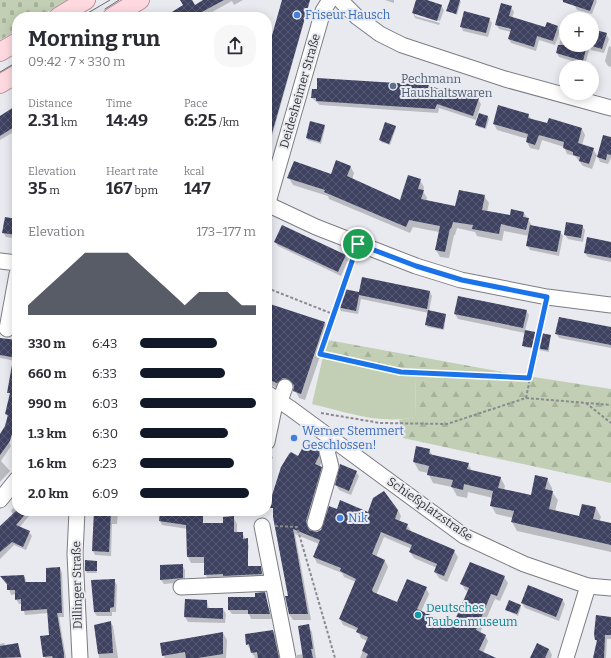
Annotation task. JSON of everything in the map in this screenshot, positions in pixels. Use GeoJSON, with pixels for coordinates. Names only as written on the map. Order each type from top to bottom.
{"type":"FeatureCollection","features":[{"type":"Feature","properties":{"kind":"main road"},"geometry":{"type":"LineString","coordinates":[[66,12],[86,0]]}},
{"type":"Feature","properties":{"kind":"main road"},"geometry":{"type":"LineString","coordinates":[[120,12],[140,0]]}},
{"type":"Feature","properties":{"kind":"main road"},"geometry":{"type":"LineString","coordinates":[[0,52],[12,45]]}},
{"type":"Feature","properties":{"kind":"main road"},"geometry":{"type":"LineString","coordinates":[[0,84],[12,77]]}},
{"type":"Feature","properties":{"kind":"street","name":"Deidesheimer Straße"},"geometry":{"type":"LineString","coordinates":[[272,188],[324,11],[330,0]]}},
{"type":"Feature","properties":{"kind":"street"},"geometry":{"type":"LineString","coordinates":[[340,0],[366,24],[380,34],[402,45],[504,79],[611,108]]}},
{"type":"Feature","properties":{"kind":"street"},"geometry":{"type":"LineString","coordinates":[[272,207],[316,228],[416,266],[462,280],[547,297],[611,305]]}},
{"type":"Feature","properties":{"kind":"street"},"geometry":{"type":"LineString","coordinates":[[0,261],[12,263]]}},
{"type":"Feature","properties":{"kind":"street"},"geometry":{"type":"LineString","coordinates":[[8,329],[12,305]]}},
{"type":"Feature","properties":{"kind":"street"},"geometry":{"type":"LineString","coordinates":[[272,418],[277,395]]}},
{"type":"Feature","properties":{"kind":"street","name":"Schießplatzstraße"},"geometry":{"type":"LineString","coordinates":[[277,395],[334,440],[464,536],[524,564],[588,586],[611,588]]}},
{"type":"Feature","properties":{"kind":"street"},"geometry":{"type":"LineString","coordinates":[[316,523],[331,467],[327,451],[334,440]]}},
{"type":"Feature","properties":{"kind":"street"},"geometry":{"type":"LineString","coordinates":[[0,500],[12,485]]}},
{"type":"Feature","properties":{"kind":"street","name":"Dillinger Straße"},"geometry":{"type":"LineString","coordinates":[[77,516],[74,554],[80,658]]}},
{"type":"Feature","properties":{"kind":"street"},"geometry":{"type":"LineString","coordinates":[[262,526],[288,658]]}},
{"type":"Feature","properties":{"kind":"street"},"geometry":{"type":"LineString","coordinates":[[180,587],[273,583]]}},
{"type":"Feature","properties":{"kind":"street"},"geometry":{"type":"LineString","coordinates":[[566,658],[588,586]]}},
{"type":"Feature","properties":{"kind":"path"},"geometry":{"type":"LineString","coordinates":[[358,244],[320,354],[401,372],[529,378]]}},
{"type":"Feature","properties":{"kind":"path"},"geometry":{"type":"LineString","coordinates":[[272,290],[333,314]]}},
{"type":"Feature","properties":{"kind":"path"},"geometry":{"type":"LineString","coordinates":[[526,398],[547,297]]}},
{"type":"Feature","properties":{"kind":"path"},"geometry":{"type":"LineString","coordinates":[[320,413],[380,422],[446,424],[526,398],[611,405]]}},
{"type":"Feature","properties":{"kind":"path"},"geometry":{"type":"LineString","coordinates":[[585,403],[611,423]]}},
{"type":"Feature","properties":{"kind":"path"},"geometry":{"type":"LineString","coordinates":[[262,526],[297,527],[335,658]]}},
{"type":"Feature","properties":{"kind":"green space"},"geometry":{"type":"Polygon","coordinates":[[[0,0],[67,0],[47,12],[12,12],[12,33],[0,40],[0,0]]]}},
{"type":"Feature","properties":{"kind":"green space"},"geometry":{"type":"Polygon","coordinates":[[[328,340],[508,373],[611,389],[611,483],[403,438],[399,420],[415,417],[416,376],[324,352],[328,340]]]}},
{"type":"Feature","properties":{"kind":"green space"},"geometry":{"type":"Polygon","coordinates":[[[324,352],[416,376],[415,417],[402,419],[376,419],[312,404],[324,352]]]}},
{"type":"Feature","properties":{"kind":"building"},"geometry":{"type":"Polygon","coordinates":[[[180,0],[192,0],[195,5],[203,0],[224,0],[202,12],[172,12],[183,5],[180,0]]]}},
{"type":"Feature","properties":{"kind":"building"},"geometry":{"type":"Polygon","coordinates":[[[282,0],[310,0],[272,133],[272,35],[282,0]]]}},
{"type":"Feature","properties":{"kind":"building"},"geometry":{"type":"Polygon","coordinates":[[[416,0],[427,0],[442,5],[437,21],[412,13],[416,0]]]}},
{"type":"Feature","properties":{"kind":"building"},"geometry":{"type":"Polygon","coordinates":[[[450,0],[460,0],[456,14],[446,11],[450,0]]]}},
{"type":"Feature","properties":{"kind":"building"},"geometry":{"type":"Polygon","coordinates":[[[563,0],[594,0],[590,11],[563,2],[563,0]]]}},
{"type":"Feature","properties":{"kind":"building"},"geometry":{"type":"Polygon","coordinates":[[[501,3],[512,6],[509,16],[545,27],[547,22],[558,26],[553,41],[537,36],[534,47],[508,39],[511,29],[495,25],[501,3]]]}},
{"type":"Feature","properties":{"kind":"building"},"geometry":{"type":"Polygon","coordinates":[[[464,11],[490,18],[486,33],[460,27],[464,11]]]}},
{"type":"Feature","properties":{"kind":"building"},"geometry":{"type":"Polygon","coordinates":[[[599,31],[607,33],[602,49],[599,48],[599,31]]]}},
{"type":"Feature","properties":{"kind":"building"},"geometry":{"type":"Polygon","coordinates":[[[558,45],[559,52],[585,52],[583,60],[556,53],[558,45]]]}},
{"type":"Feature","properties":{"kind":"building"},"geometry":{"type":"Polygon","coordinates":[[[317,78],[428,85],[442,90],[443,87],[479,98],[473,116],[437,104],[435,109],[316,101],[316,98],[311,98],[312,89],[317,89],[317,78]]]}},
{"type":"Feature","properties":{"kind":"building"},"geometry":{"type":"Polygon","coordinates":[[[498,105],[529,114],[528,118],[547,123],[549,118],[582,128],[578,143],[594,148],[589,164],[579,161],[580,157],[573,155],[573,152],[563,148],[564,142],[539,135],[535,145],[526,142],[528,134],[493,124],[498,105]]]}},
{"type":"Feature","properties":{"kind":"building"},"geometry":{"type":"Polygon","coordinates":[[[12,108],[12,128],[0,136],[0,116],[12,108]]]}},
{"type":"Feature","properties":{"kind":"building"},"geometry":{"type":"Polygon","coordinates":[[[479,113],[488,116],[485,128],[475,125],[479,113]]]}},
{"type":"Feature","properties":{"kind":"building"},"geometry":{"type":"Polygon","coordinates":[[[310,121],[325,125],[320,142],[306,138],[310,121]]]}},
{"type":"Feature","properties":{"kind":"building"},"geometry":{"type":"Polygon","coordinates":[[[385,122],[396,126],[389,144],[379,140],[385,122]]]}},
{"type":"Feature","properties":{"kind":"building"},"geometry":{"type":"Polygon","coordinates":[[[603,135],[611,137],[611,155],[607,154],[606,160],[597,157],[603,135]]]}},
{"type":"Feature","properties":{"kind":"building"},"geometry":{"type":"Polygon","coordinates":[[[336,160],[351,166],[347,176],[400,200],[408,175],[421,179],[418,189],[424,190],[421,199],[455,206],[459,190],[485,195],[482,210],[510,215],[511,209],[524,212],[523,217],[529,218],[526,230],[501,224],[499,234],[472,229],[473,225],[453,222],[451,229],[450,228],[445,252],[435,250],[440,226],[409,220],[406,227],[324,192],[325,190],[287,178],[294,161],[331,174],[336,160]]]}},
{"type":"Feature","properties":{"kind":"building"},"geometry":{"type":"Polygon","coordinates":[[[5,217],[12,218],[12,234],[2,233],[5,217]]]}},
{"type":"Feature","properties":{"kind":"building"},"geometry":{"type":"Polygon","coordinates":[[[566,222],[583,225],[581,238],[564,235],[566,222]]]}},
{"type":"Feature","properties":{"kind":"building"},"geometry":{"type":"Polygon","coordinates":[[[282,225],[346,255],[338,272],[274,242],[282,225]]]}},
{"type":"Feature","properties":{"kind":"building"},"geometry":{"type":"Polygon","coordinates":[[[530,225],[561,231],[557,252],[526,246],[530,225]]]}},
{"type":"Feature","properties":{"kind":"building"},"geometry":{"type":"Polygon","coordinates":[[[587,237],[611,242],[611,258],[584,253],[587,237]]]}},
{"type":"Feature","properties":{"kind":"building"},"geometry":{"type":"Polygon","coordinates":[[[362,277],[430,291],[427,309],[359,295],[356,311],[337,307],[344,289],[359,292],[362,277]]]}},
{"type":"Feature","properties":{"kind":"building"},"geometry":{"type":"Polygon","coordinates":[[[458,296],[527,310],[523,328],[454,314],[458,296]]]}},
{"type":"Feature","properties":{"kind":"building"},"geometry":{"type":"Polygon","coordinates":[[[272,305],[325,322],[301,394],[293,391],[294,385],[288,379],[283,378],[277,383],[272,381],[272,305]]]}},
{"type":"Feature","properties":{"kind":"building"},"geometry":{"type":"Polygon","coordinates":[[[428,310],[446,314],[443,329],[425,325],[428,310]]]}},
{"type":"Feature","properties":{"kind":"building"},"geometry":{"type":"Polygon","coordinates":[[[559,317],[611,327],[611,345],[555,334],[559,317]]]}},
{"type":"Feature","properties":{"kind":"building"},"geometry":{"type":"Polygon","coordinates":[[[525,330],[551,335],[548,350],[522,346],[525,330]]]}},
{"type":"Feature","properties":{"kind":"building"},"geometry":{"type":"Polygon","coordinates":[[[0,338],[12,339],[12,357],[0,355],[0,338]]]}},
{"type":"Feature","properties":{"kind":"building"},"geometry":{"type":"Polygon","coordinates":[[[12,365],[12,434],[10,441],[0,455],[0,434],[5,426],[8,415],[5,414],[10,393],[7,393],[12,365]]]}},
{"type":"Feature","properties":{"kind":"building"},"geometry":{"type":"Polygon","coordinates":[[[306,441],[319,448],[319,456],[315,464],[322,467],[306,521],[309,530],[317,532],[321,530],[329,506],[337,509],[340,500],[368,512],[373,498],[384,491],[398,510],[395,519],[408,524],[406,529],[455,550],[444,576],[434,572],[437,564],[409,552],[412,545],[381,532],[372,554],[385,560],[372,590],[373,592],[397,602],[407,579],[427,587],[417,609],[442,620],[443,618],[454,622],[469,588],[460,584],[470,562],[505,576],[497,596],[491,594],[476,630],[486,635],[479,650],[496,658],[366,658],[368,654],[362,651],[368,637],[356,632],[358,628],[339,619],[356,579],[340,571],[341,568],[313,557],[320,540],[293,529],[308,614],[289,614],[285,596],[288,596],[273,517],[272,495],[281,467],[289,454],[291,452],[298,456],[306,441]]]}},
{"type":"Feature","properties":{"kind":"building"},"geometry":{"type":"Polygon","coordinates":[[[416,446],[430,449],[429,454],[469,463],[467,469],[501,477],[498,488],[531,495],[535,475],[548,478],[545,489],[553,491],[549,509],[579,516],[582,504],[596,507],[593,519],[611,523],[611,545],[511,522],[514,511],[490,506],[493,491],[464,484],[463,490],[451,487],[453,480],[427,475],[429,466],[413,462],[416,446]]]}},
{"type":"Feature","properties":{"kind":"building"},"geometry":{"type":"Polygon","coordinates":[[[340,464],[357,471],[349,491],[335,485],[340,464]]]}},
{"type":"Feature","properties":{"kind":"building"},"geometry":{"type":"Polygon","coordinates":[[[12,515],[12,516],[24,516],[16,525],[30,531],[23,547],[12,542],[0,552],[0,526],[12,515]]]}},
{"type":"Feature","properties":{"kind":"building"},"geometry":{"type":"Polygon","coordinates":[[[94,516],[111,516],[109,552],[92,551],[94,516]]]}},
{"type":"Feature","properties":{"kind":"building"},"geometry":{"type":"Polygon","coordinates":[[[160,516],[203,516],[203,523],[223,523],[223,517],[234,516],[234,532],[243,532],[243,539],[248,538],[248,566],[261,566],[262,574],[223,576],[223,574],[204,575],[204,557],[187,557],[186,525],[159,521],[160,516]]]}},
{"type":"Feature","properties":{"kind":"building"},"geometry":{"type":"Polygon","coordinates":[[[85,560],[97,561],[97,571],[85,571],[85,560]]]}},
{"type":"Feature","properties":{"kind":"building"},"geometry":{"type":"Polygon","coordinates":[[[183,564],[183,578],[160,580],[160,565],[183,564]]]}},
{"type":"Feature","properties":{"kind":"building"},"geometry":{"type":"Polygon","coordinates":[[[60,567],[62,613],[57,613],[64,658],[53,658],[52,656],[43,657],[40,636],[49,635],[47,609],[21,611],[21,599],[15,600],[15,590],[7,590],[7,584],[0,576],[24,575],[25,582],[46,582],[46,568],[60,567]]]}},
{"type":"Feature","properties":{"kind":"building"},"geometry":{"type":"Polygon","coordinates":[[[115,579],[114,607],[110,608],[110,612],[94,612],[91,580],[115,579]]]}},
{"type":"Feature","properties":{"kind":"building"},"geometry":{"type":"Polygon","coordinates":[[[528,585],[563,599],[556,617],[521,603],[528,585]]]}},
{"type":"Feature","properties":{"kind":"building"},"geometry":{"type":"Polygon","coordinates":[[[265,592],[270,614],[248,614],[248,610],[228,610],[228,597],[255,597],[255,593],[265,592]]]}},
{"type":"Feature","properties":{"kind":"building"},"geometry":{"type":"Polygon","coordinates":[[[185,599],[207,600],[207,608],[223,608],[223,619],[184,617],[185,599]]]}},
{"type":"Feature","properties":{"kind":"building"},"geometry":{"type":"Polygon","coordinates":[[[509,600],[521,605],[517,614],[505,610],[509,600]]]}},
{"type":"Feature","properties":{"kind":"building"},"geometry":{"type":"Polygon","coordinates":[[[596,615],[611,617],[611,635],[605,635],[604,658],[593,658],[597,640],[595,640],[594,634],[596,615]]]}},
{"type":"Feature","properties":{"kind":"building"},"geometry":{"type":"Polygon","coordinates":[[[111,621],[113,653],[98,654],[94,625],[111,621]]]}},
{"type":"Feature","properties":{"kind":"building"},"geometry":{"type":"Polygon","coordinates":[[[309,624],[313,658],[303,658],[298,626],[309,624]]]}},
{"type":"Feature","properties":{"kind":"building"},"geometry":{"type":"Polygon","coordinates":[[[273,630],[279,658],[258,658],[257,652],[251,653],[249,644],[246,645],[245,634],[273,630]]]}},
{"type":"Feature","properties":{"kind":"building"},"geometry":{"type":"Polygon","coordinates":[[[223,632],[223,654],[198,658],[186,658],[185,652],[162,656],[160,643],[223,632]]]}},
{"type":"Feature","properties":{"kind":"building"},"geometry":{"type":"Polygon","coordinates":[[[18,643],[21,657],[0,658],[0,646],[18,643]]]}},
{"type":"Feature","properties":{"kind":"building"},"geometry":{"type":"Polygon","coordinates":[[[537,643],[549,649],[545,658],[530,658],[537,643]]]}},
{"type":"Feature","properties":{"kind":"tram line"},"geometry":{"type":"LineString","coordinates":[[90,12],[110,0]]}},
{"type":"Feature","properties":{"kind":"tram line"},"geometry":{"type":"LineString","coordinates":[[105,9],[119,0]]}},
{"type":"Feature","properties":{"kind":"tram line"},"geometry":{"type":"LineString","coordinates":[[0,72],[12,65]]}},
{"type":"Feature","properties":{"kind":"place","name":"Friseur Hausch"},"geometry":{"type":"Point","coordinates":[297,15]}},
{"type":"Feature","properties":{"kind":"place","name":"Pechmann Haushaltswaren"},"geometry":{"type":"Point","coordinates":[393,86]}},
{"type":"Feature","properties":{"kind":"place","name":"Werner Stemmert Geschlossen!"},"geometry":{"type":"Point","coordinates":[294,438]}},
{"type":"Feature","properties":{"kind":"place","name":"Nik"},"geometry":{"type":"Point","coordinates":[340,518]}},
{"type":"Feature","properties":{"kind":"place","name":"Deutsches Taubenmuseum"},"geometry":{"type":"Point","coordinates":[418,615]}},
{"type":"Feature","properties":{"kind":"route"},"geometry":{"type":"LineString","coordinates":[[358,244],[416,266],[462,280],[547,297],[529,378],[401,372],[320,354],[358,244]]}}]}
